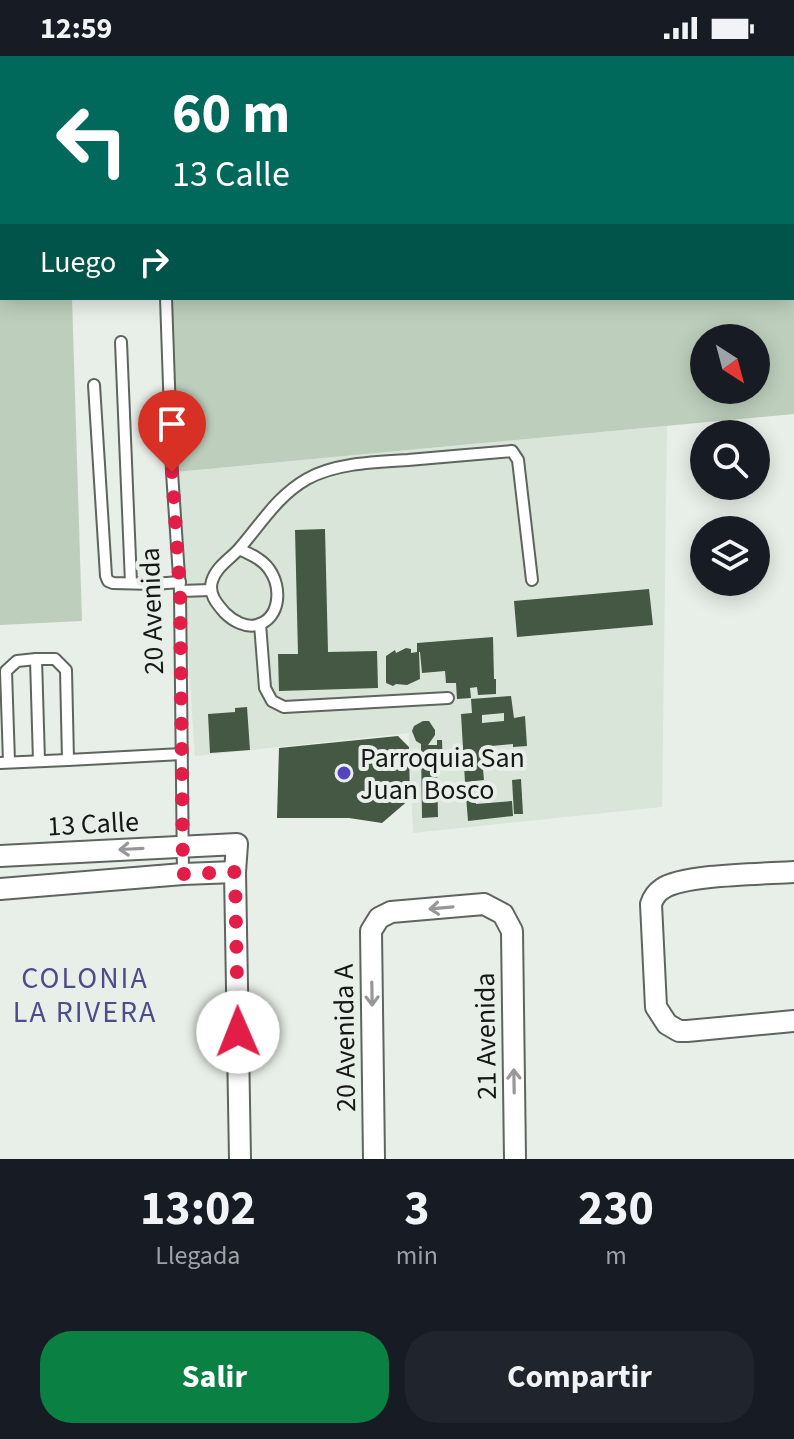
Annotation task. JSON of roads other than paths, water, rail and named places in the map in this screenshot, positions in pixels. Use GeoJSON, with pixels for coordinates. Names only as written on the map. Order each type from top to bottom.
{"type":"FeatureCollection","features":[{"type":"Feature","properties":{"kind":"street","name":"13 Calle"},"geometry":{"type":"LineString","coordinates":[[0,856],[237,844],[235,872],[0,889]]}},
{"type":"Feature","properties":{"kind":"street"},"geometry":{"type":"LineString","coordinates":[[235,872],[240,1159]]}},
{"type":"Feature","properties":{"kind":"street"},"geometry":{"type":"LineString","coordinates":[[794,872],[683,880],[662,889],[651,904],[656,1007],[661,1018],[673,1028],[687,1031],[794,1021]]}},
{"type":"Feature","properties":{"kind":"street","name":"21 Avenida"},"geometry":{"type":"LineString","coordinates":[[379,918],[391,912],[484,904],[503,914],[512,931],[515,1159]]}},
{"type":"Feature","properties":{"kind":"street","name":"20 Avenida A"},"geometry":{"type":"LineString","coordinates":[[374,1159],[371,931],[379,918]]}},
{"type":"Feature","properties":{"kind":"lane","name":"20 Avenida"},"geometry":{"type":"LineString","coordinates":[[166,300],[172,472],[180,586],[183,874]]}},
{"type":"Feature","properties":{"kind":"lane"},"geometry":{"type":"LineString","coordinates":[[121,342],[131,583]]}},
{"type":"Feature","properties":{"kind":"lane"},"geometry":{"type":"LineString","coordinates":[[94,385],[108,581],[211,590]]}},
{"type":"Feature","properties":{"kind":"lane"},"geometry":{"type":"LineString","coordinates":[[239,549],[268,567],[276,582],[278,599],[273,615],[260,624],[247,627],[230,617],[214,601],[212,580],[276,503],[308,479],[349,465],[512,451],[518,460],[532,580]]}},
{"type":"Feature","properties":{"kind":"lane"},"geometry":{"type":"LineString","coordinates":[[260,624],[265,688],[272,701],[284,707],[448,698]]}},
{"type":"Feature","properties":{"kind":"lane"},"geometry":{"type":"LineString","coordinates":[[36,659],[39,761]]}},
{"type":"Feature","properties":{"kind":"lane"},"geometry":{"type":"LineString","coordinates":[[68,760],[66,670],[55,659],[17,661],[6,671],[4,762],[68,760],[182,754]]}},
{"type":"Feature","properties":{"kind":"place","name":"Parroquia San Juan Bosco"},"geometry":{"type":"Point","coordinates":[344,773]}},
{"type":"Feature","properties":{"kind":"district","name":"COLONIA LA RIVERA"},"geometry":{"type":"Point","coordinates":[85,995]}}]}
